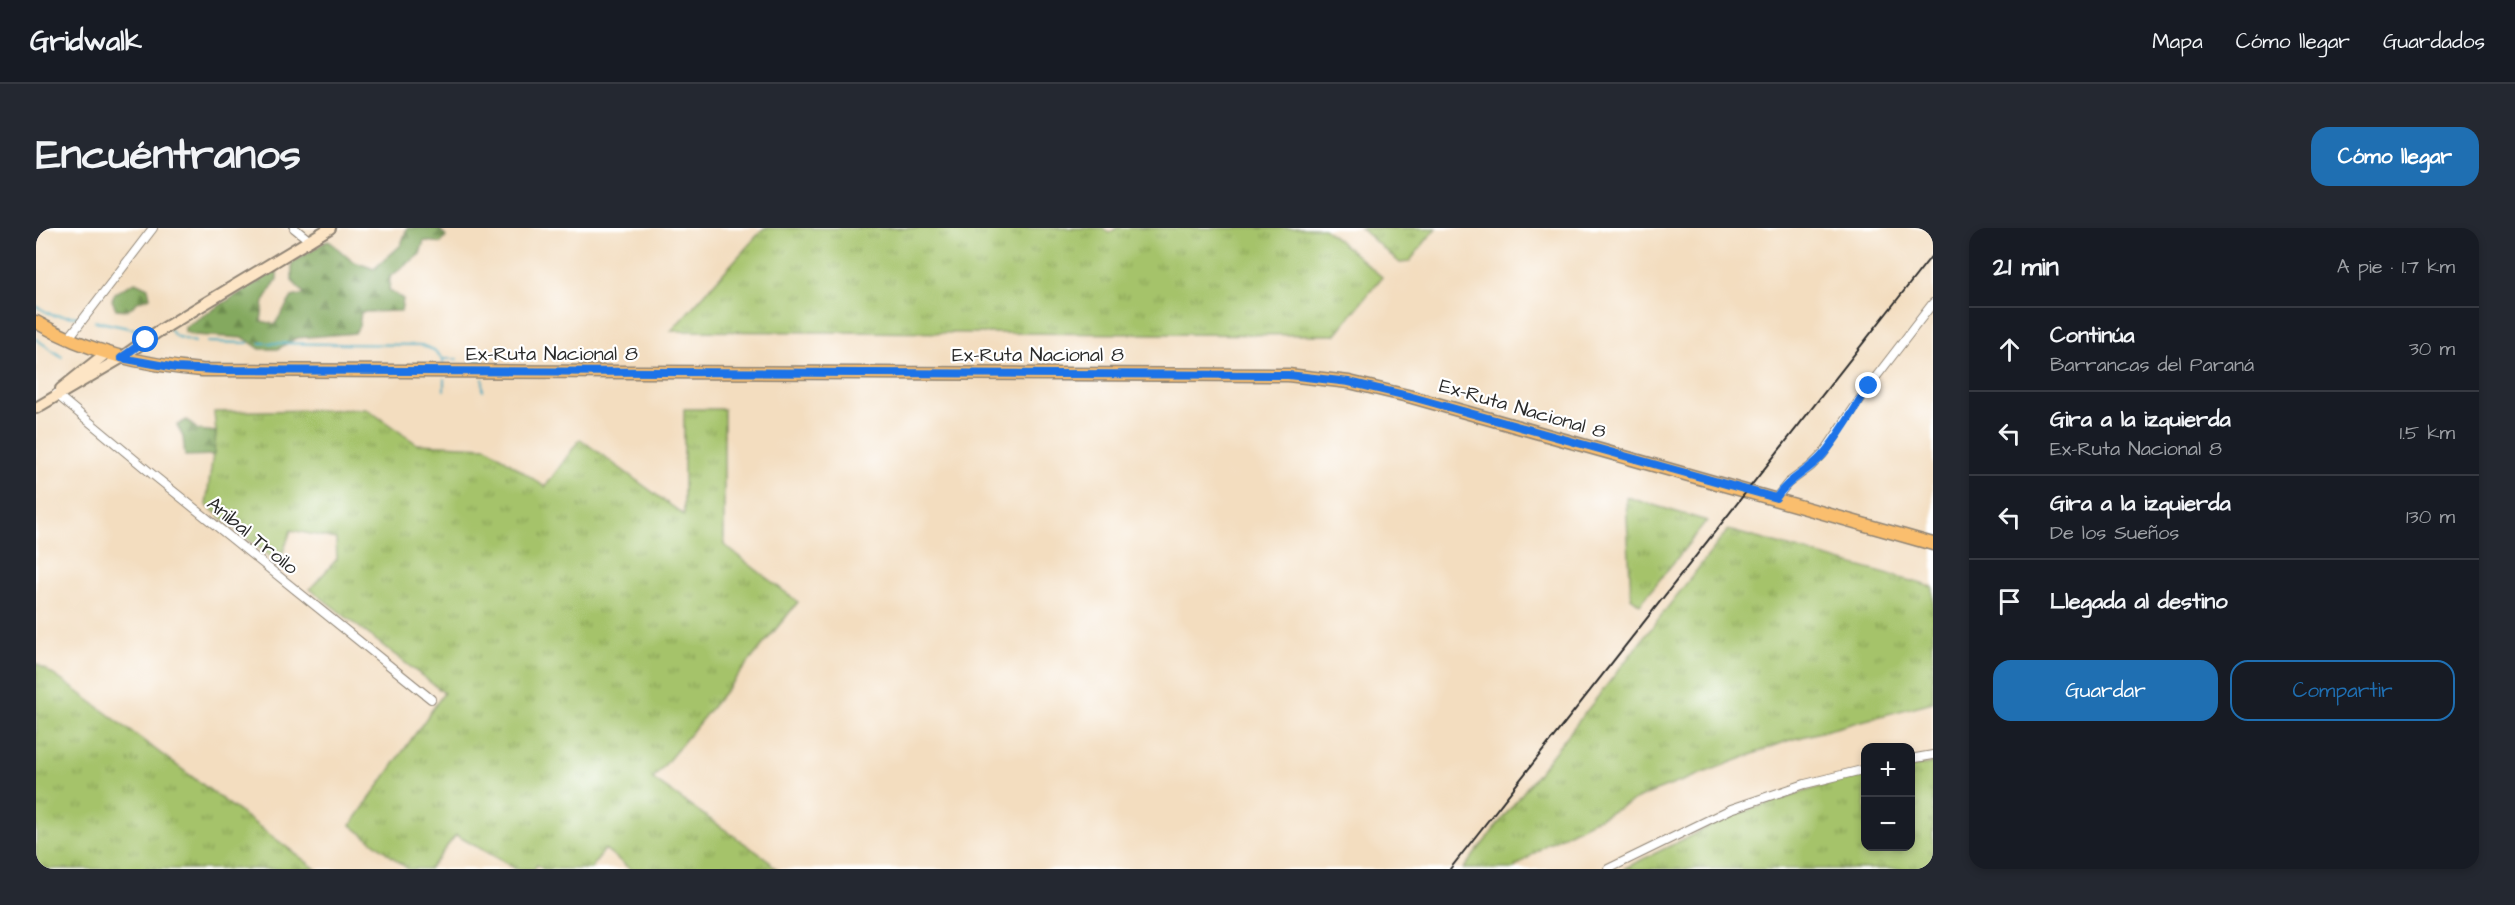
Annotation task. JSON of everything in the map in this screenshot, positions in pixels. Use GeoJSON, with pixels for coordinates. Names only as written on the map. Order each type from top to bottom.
{"type":"FeatureCollection","features":[{"type":"Feature","properties":{"kind":"main road","name":"Ex-Ruta Nacional 8"},"geometry":{"type":"LineString","coordinates":[[36,322],[68,339],[105,354],[176,368],[218,370],[1288,375],[1349,382],[1412,397],[1933,544]]}},
{"type":"Feature","properties":{"kind":"street"},"geometry":{"type":"LineString","coordinates":[[68,339],[153,228]]}},
{"type":"Feature","properties":{"kind":"street"},"geometry":{"type":"LineString","coordinates":[[294,228],[310,241]]}},
{"type":"Feature","properties":{"kind":"street"},"geometry":{"type":"LineString","coordinates":[[36,408],[330,228]]}},
{"type":"Feature","properties":{"kind":"street"},"geometry":{"type":"LineString","coordinates":[[1776,498],[1788,483],[1810,468],[1823,454],[1869,386],[1933,303]]}},
{"type":"Feature","properties":{"kind":"street"},"geometry":{"type":"LineString","coordinates":[[56,394],[66,383],[105,354]]}},
{"type":"Feature","properties":{"kind":"street","name":"Anibal Troilo"},"geometry":{"type":"LineString","coordinates":[[56,394],[431,699]]}},
{"type":"Feature","properties":{"kind":"street"},"geometry":{"type":"LineString","coordinates":[[1915,758],[1933,755]]}},
{"type":"Feature","properties":{"kind":"street"},"geometry":{"type":"LineString","coordinates":[[1608,869],[1731,809],[1805,784],[1861,770]]}},
{"type":"Feature","properties":{"kind":"green space"},"geometry":{"type":"Polygon","coordinates":[[[407,228],[439,228],[446,237],[441,243],[424,241],[420,254],[390,277],[389,290],[403,299],[401,311],[361,312],[359,326],[355,333],[296,338],[278,349],[260,349],[244,338],[194,335],[185,332],[185,327],[277,270],[277,279],[264,301],[261,321],[275,324],[292,297],[305,294],[292,281],[292,263],[328,240],[352,261],[374,269],[401,245],[407,228]]]}},
{"type":"Feature","properties":{"kind":"green space"},"geometry":{"type":"Polygon","coordinates":[[[764,228],[1103,228],[1109,233],[1117,228],[1324,228],[1382,277],[1335,335],[671,331],[764,228]]]}},
{"type":"Feature","properties":{"kind":"green space"},"geometry":{"type":"Polygon","coordinates":[[[1360,228],[1436,228],[1409,262],[1400,263],[1360,228]]]}},
{"type":"Feature","properties":{"kind":"green space"},"geometry":{"type":"Polygon","coordinates":[[[135,282],[148,288],[150,297],[139,301],[128,310],[116,309],[112,300],[115,293],[135,282]]]}},
{"type":"Feature","properties":{"kind":"green space"},"geometry":{"type":"Polygon","coordinates":[[[367,409],[417,444],[487,447],[545,487],[580,439],[684,515],[684,409],[724,409],[724,545],[798,602],[653,779],[771,862],[770,864],[777,869],[630,869],[605,849],[591,869],[543,869],[537,865],[534,869],[516,869],[456,835],[429,869],[408,869],[351,825],[444,693],[310,589],[337,559],[336,539],[291,530],[279,564],[206,505],[216,432],[214,412],[367,409]]]}},
{"type":"Feature","properties":{"kind":"green space"},"geometry":{"type":"Polygon","coordinates":[[[187,420],[198,430],[216,432],[214,455],[185,456],[183,437],[177,425],[187,420]]]}},
{"type":"Feature","properties":{"kind":"green space"},"geometry":{"type":"Polygon","coordinates":[[[1626,497],[1707,521],[1640,604],[1631,597],[1626,497]]]}},
{"type":"Feature","properties":{"kind":"green space"},"geometry":{"type":"Polygon","coordinates":[[[1728,530],[1933,587],[1933,702],[1787,741],[1643,796],[1547,844],[1513,869],[1463,869],[1728,530]]]}},
{"type":"Feature","properties":{"kind":"green space"},"geometry":{"type":"Polygon","coordinates":[[[36,663],[70,686],[316,869],[36,869],[36,663]]]}},
{"type":"Feature","properties":{"kind":"green space"},"geometry":{"type":"Polygon","coordinates":[[[1933,763],[1933,869],[1623,869],[1733,815],[1841,780],[1861,776],[1861,851],[1915,851],[1915,766],[1933,763]]]}},
{"type":"Feature","properties":{"kind":"waterway"},"geometry":{"type":"LineString","coordinates":[[36,306],[52,315],[80,317]]}},
{"type":"Feature","properties":{"kind":"waterway"},"geometry":{"type":"LineString","coordinates":[[95,321],[148,332]]}},
{"type":"Feature","properties":{"kind":"waterway"},"geometry":{"type":"LineString","coordinates":[[170,329],[175,336],[195,342]]}},
{"type":"Feature","properties":{"kind":"waterway"},"geometry":{"type":"LineString","coordinates":[[36,339],[62,357]]}},
{"type":"Feature","properties":{"kind":"waterway"},"geometry":{"type":"LineString","coordinates":[[207,342],[248,343]]}},
{"type":"Feature","properties":{"kind":"waterway"},"geometry":{"type":"LineString","coordinates":[[260,343],[421,345],[434,350],[443,359],[443,366]]}},
{"type":"Feature","properties":{"kind":"waterway"},"geometry":{"type":"LineString","coordinates":[[443,359],[457,359]]}},
{"type":"Feature","properties":{"kind":"waterway"},"geometry":{"type":"LineString","coordinates":[[470,359],[483,362],[483,366]]}},
{"type":"Feature","properties":{"kind":"waterway"},"geometry":{"type":"LineString","coordinates":[[444,379],[444,390]]}},
{"type":"Feature","properties":{"kind":"waterway"},"geometry":{"type":"LineString","coordinates":[[483,379],[483,391]]}},
{"type":"Feature","properties":{"kind":"railway"},"geometry":{"type":"LineString","coordinates":[[1450,869],[1933,254]]}},
{"type":"Feature","properties":{"kind":"route"},"geometry":{"type":"LineString","coordinates":[[146,340],[121,358],[144,364],[202,370],[1288,375],[1349,382],[1412,397],[1776,498],[1788,483],[1810,468],[1823,454],[1869,386]]}}]}
